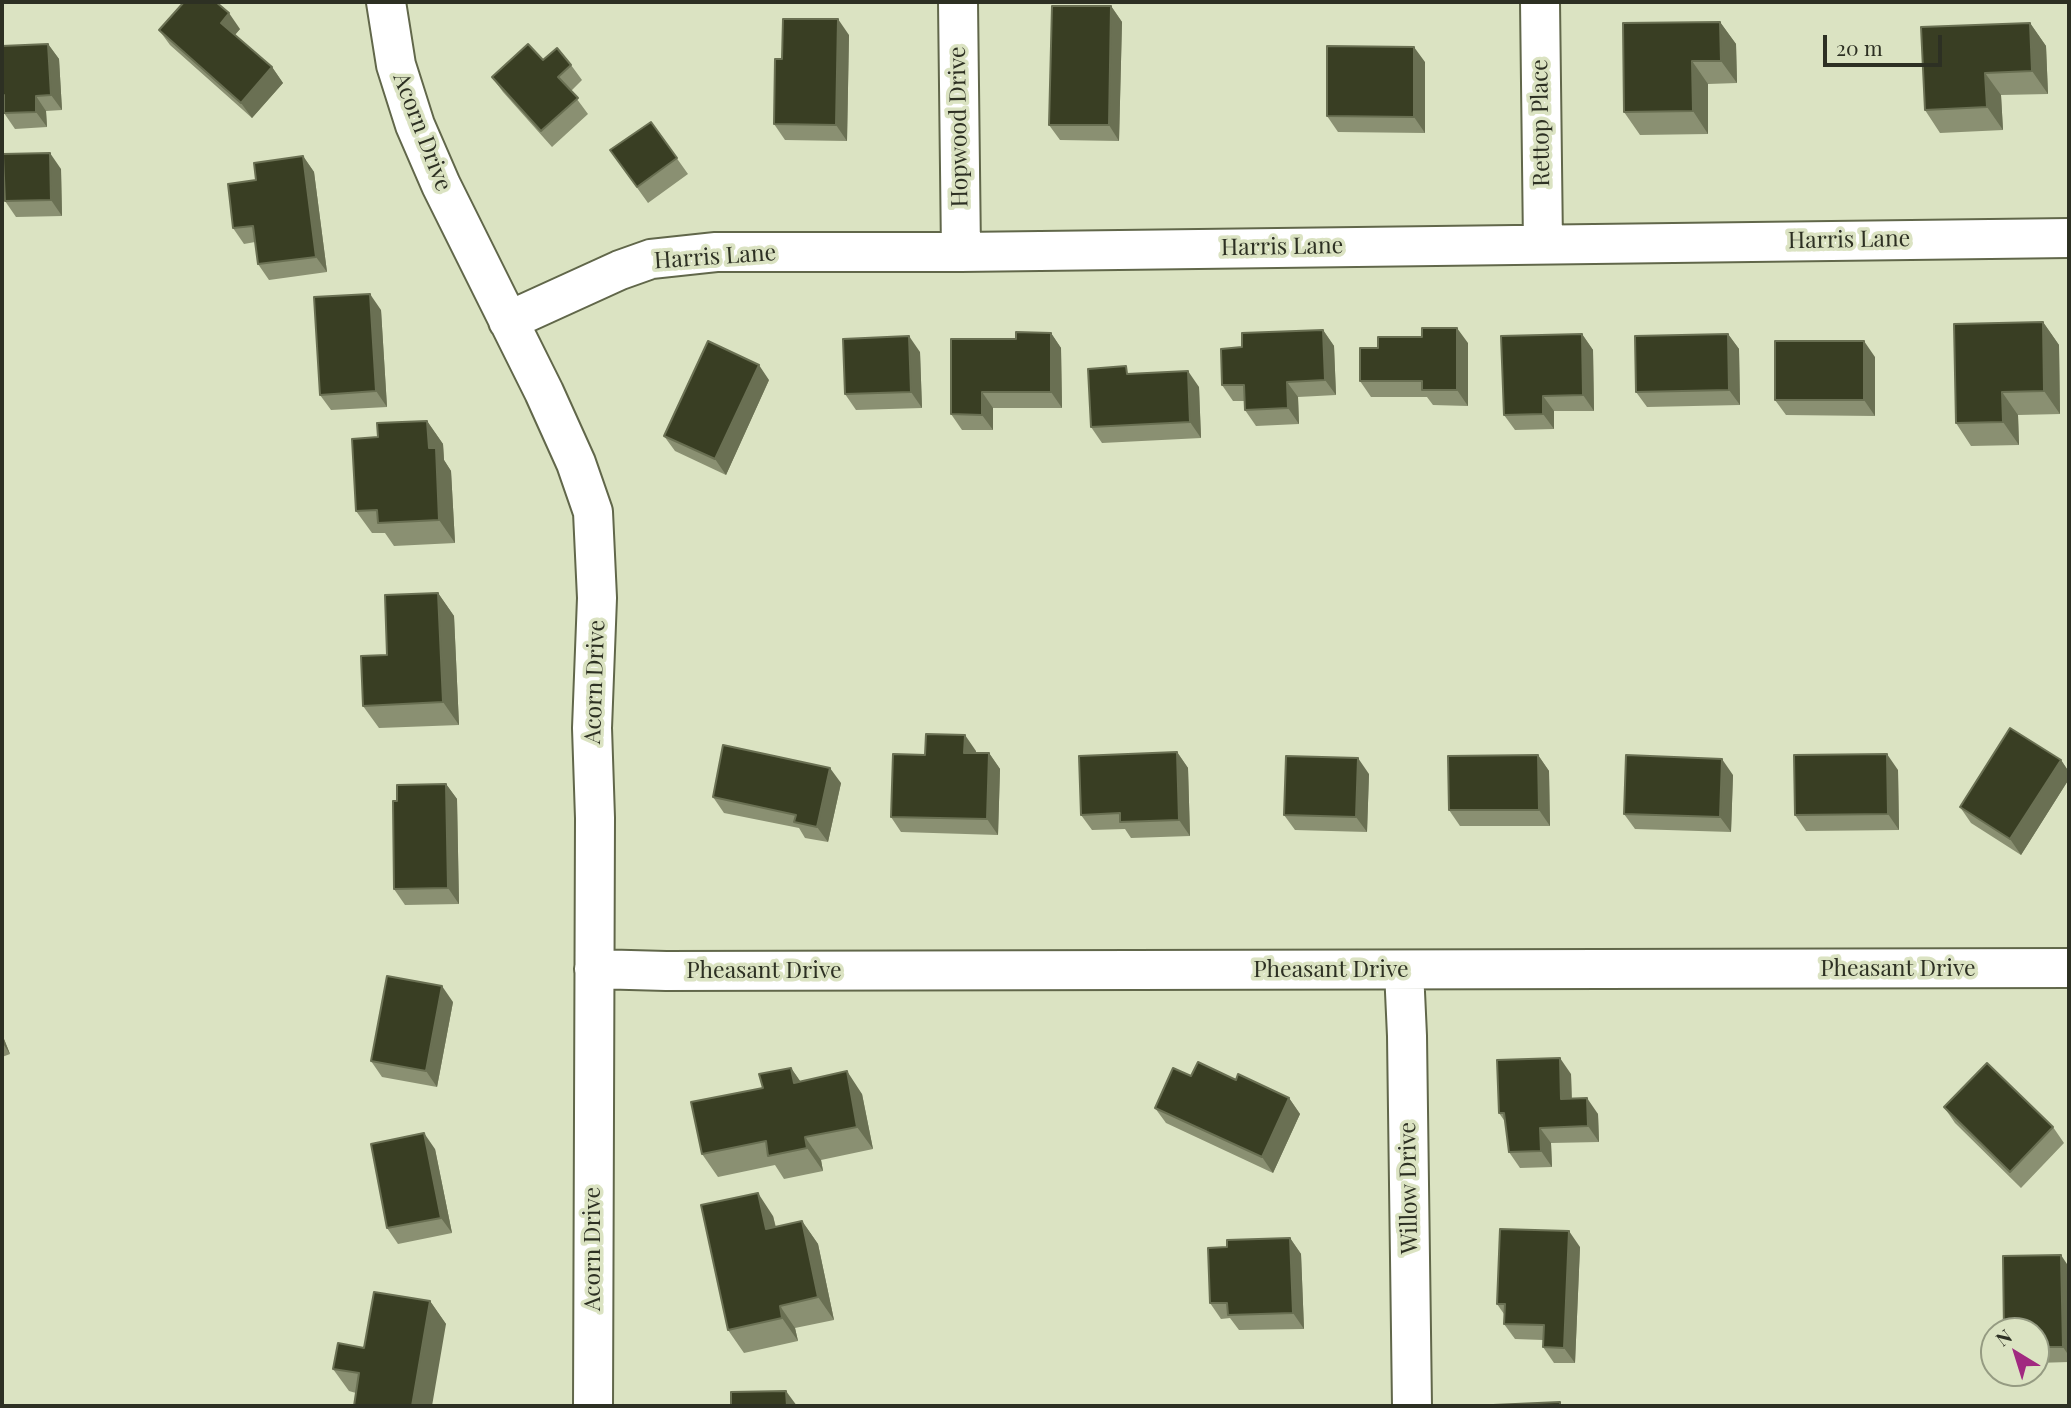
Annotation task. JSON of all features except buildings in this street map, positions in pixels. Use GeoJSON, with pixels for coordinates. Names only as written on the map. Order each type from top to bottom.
{"type":"FeatureCollection","features":[{"type":"Feature","properties":{"kind":"street","name":"Acorn Drive"},"geometry":{"type":"LineString","coordinates":[[386,2],[396,65],[415,125],[441,185],[544,392],[576,463],[593,512],[597,598],[592,728],[593,1406]]}},
{"type":"Feature","properties":{"kind":"street","name":"Hopwood Drive"},"geometry":{"type":"LineString","coordinates":[[958,2],[961,251]]}},
{"type":"Feature","properties":{"kind":"street","name":"Rettop Place"},"geometry":{"type":"LineString","coordinates":[[1540,2],[1543,244]]}},
{"type":"Feature","properties":{"kind":"street","name":"Harris Lane"},"geometry":{"type":"LineString","coordinates":[[508,321],[620,270],[651,259],[716,252],[2069,238]]}},
{"type":"Feature","properties":{"kind":"street","name":"Pheasant Drive"},"geometry":{"type":"LineString","coordinates":[[593,969],[2069,968]]}},
{"type":"Feature","properties":{"kind":"street","name":"Willow Drive"},"geometry":{"type":"LineString","coordinates":[[1404,970],[1412,1406]]}}]}
